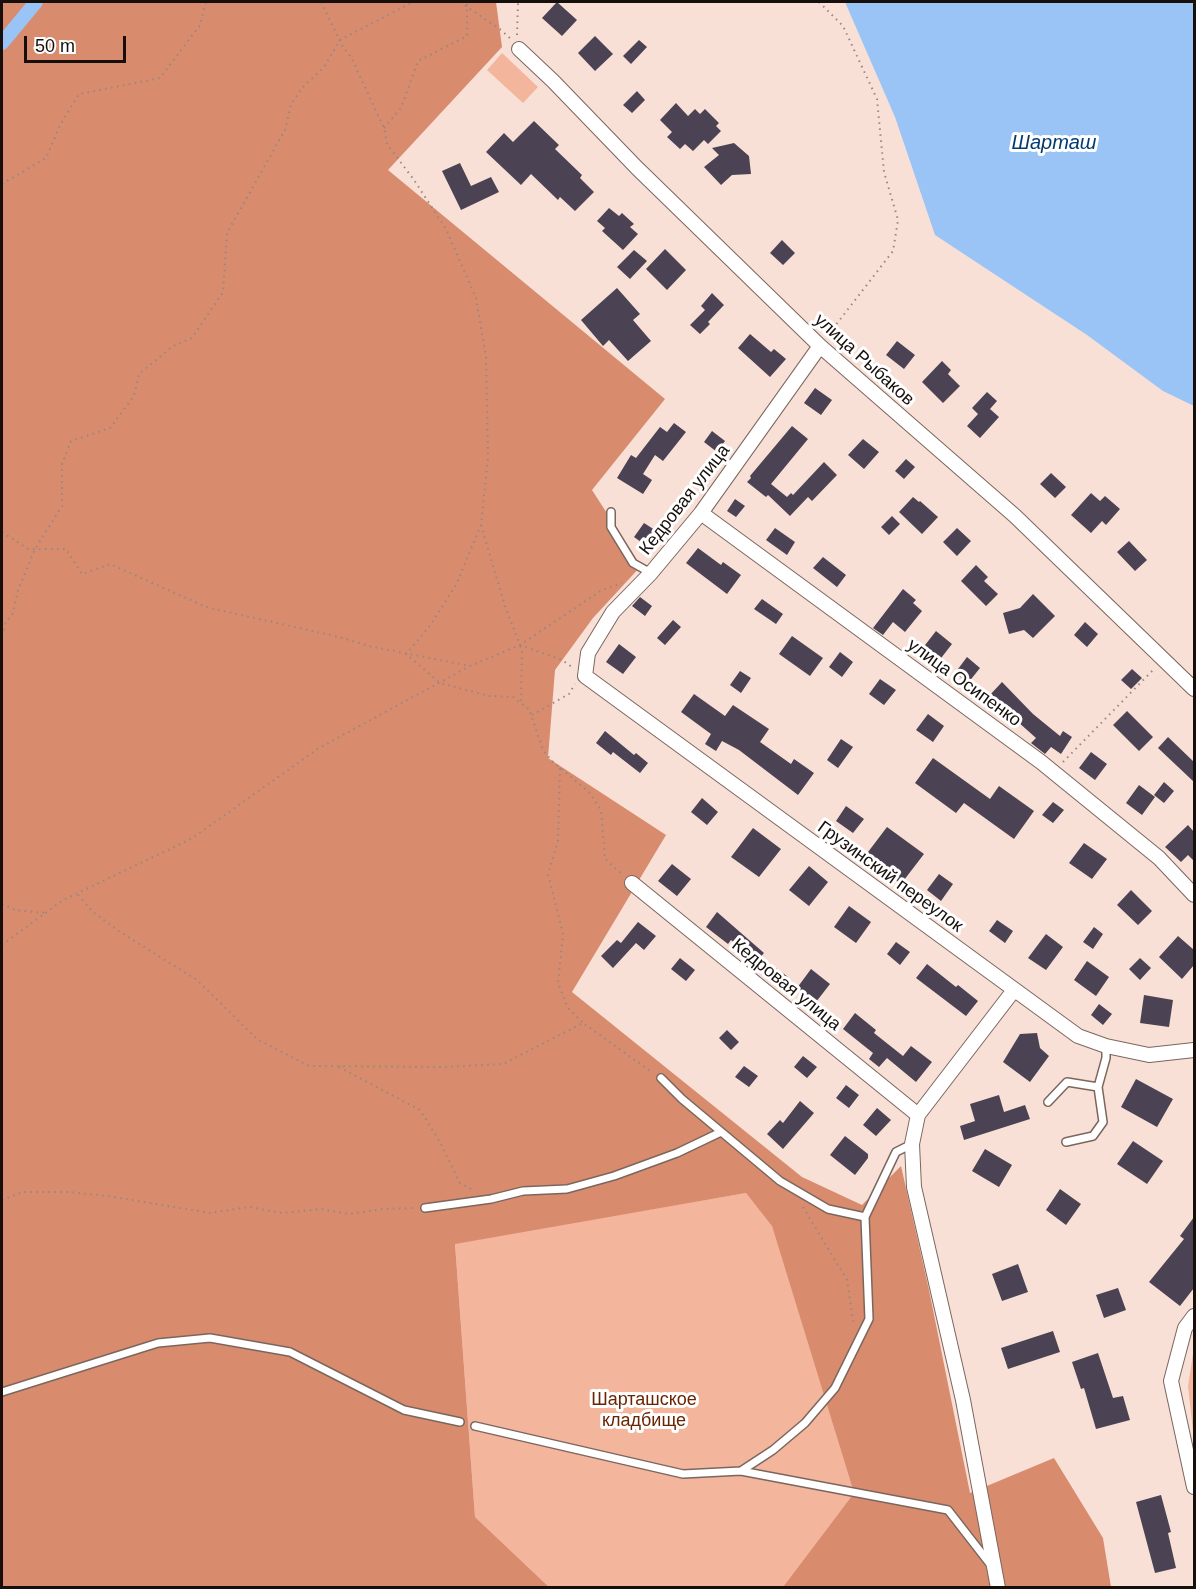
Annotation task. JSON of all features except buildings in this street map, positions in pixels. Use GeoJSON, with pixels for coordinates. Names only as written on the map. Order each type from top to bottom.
{"type":"FeatureCollection","features":[{"type":"Feature","properties":{"kind":"street","name":"улица Рыбаков"},"geometry":{"type":"LineString","coordinates":[[519,49],[637,168],[820,346],[1015,516],[1194,689]]}},
{"type":"Feature","properties":{"kind":"street","name":"Кедровая улица"},"geometry":{"type":"LineString","coordinates":[[585,676],[588,653],[613,612],[651,573],[701,513],[820,346]]}},
{"type":"Feature","properties":{"kind":"street","name":"улица Осипенко"},"geometry":{"type":"LineString","coordinates":[[701,513],[1053,772],[1160,858],[1194,895]]}},
{"type":"Feature","properties":{"kind":"street","name":"Грузинский переулок"},"geometry":{"type":"LineString","coordinates":[[585,676],[1078,1036],[1106,1046],[1149,1055],[1194,1050]]}},
{"type":"Feature","properties":{"kind":"street","name":"Кедровая улица"},"geometry":{"type":"LineString","coordinates":[[632,883],[918,1114]]}},
{"type":"Feature","properties":{"kind":"street"},"geometry":{"type":"LineString","coordinates":[[998,1587],[963,1400],[914,1187],[912,1144],[918,1114],[1014,990]]}},
{"type":"Feature","properties":{"kind":"street"},"geometry":{"type":"LineString","coordinates":[[1194,1316],[1185,1328],[1171,1381],[1194,1487]]}},
{"type":"Feature","properties":{"kind":"lane"},"geometry":{"type":"LineString","coordinates":[[611,512],[611,527],[633,563],[651,573]]}},
{"type":"Feature","properties":{"kind":"lane"},"geometry":{"type":"LineString","coordinates":[[1066,1142],[1093,1136],[1102,1122],[1098,1087],[1106,1058],[1106,1046]]}},
{"type":"Feature","properties":{"kind":"lane"},"geometry":{"type":"LineString","coordinates":[[661,1078],[682,1099],[780,1181],[828,1209],[865,1217]]}},
{"type":"Feature","properties":{"kind":"lane"},"geometry":{"type":"LineString","coordinates":[[1048,1102],[1067,1082],[1098,1087]]}},
{"type":"Feature","properties":{"kind":"lane"},"geometry":{"type":"LineString","coordinates":[[425,1208],[491,1199],[524,1191],[567,1189],[614,1176],[677,1153],[721,1132]]}},
{"type":"Feature","properties":{"kind":"lane"},"geometry":{"type":"LineString","coordinates":[[741,1471],[773,1450],[805,1423],[835,1388],[869,1320],[865,1217],[896,1152],[912,1144]]}},
{"type":"Feature","properties":{"kind":"lane"},"geometry":{"type":"LineString","coordinates":[[2,1392],[158,1343],[210,1338],[290,1352],[404,1410],[460,1422]]}},
{"type":"Feature","properties":{"kind":"lane"},"geometry":{"type":"LineString","coordinates":[[475,1426],[683,1474],[741,1471],[948,1510],[995,1571]]}},
{"type":"Feature","properties":{"kind":"path"},"geometry":{"type":"LineString","coordinates":[[2,184],[46,158],[60,125],[79,94],[160,78],[200,25],[206,2]]}},
{"type":"Feature","properties":{"kind":"path"},"geometry":{"type":"LineString","coordinates":[[321,2],[384,128],[387,144],[446,229],[476,298],[486,357],[488,458],[481,525],[456,585],[429,627],[406,654]]}},
{"type":"Feature","properties":{"kind":"path"},"geometry":{"type":"LineString","coordinates":[[2,636],[4,624],[12,613],[18,590],[35,549],[62,506],[62,464],[71,441],[110,428],[134,396],[139,374],[173,346],[192,338],[223,292],[227,233],[285,130],[291,104],[303,87],[324,67],[340,40],[413,2]]}},
{"type":"Feature","properties":{"kind":"path"},"geometry":{"type":"LineString","coordinates":[[460,2],[501,30]]}},
{"type":"Feature","properties":{"kind":"path"},"geometry":{"type":"LineString","coordinates":[[384,128],[401,108],[418,61],[467,36],[467,2]]}},
{"type":"Feature","properties":{"kind":"path"},"geometry":{"type":"LineString","coordinates":[[518,2],[516,27],[519,49]]}},
{"type":"Feature","properties":{"kind":"path"},"geometry":{"type":"LineString","coordinates":[[819,2],[843,26],[877,99],[884,172],[898,220],[893,251],[820,346]]}},
{"type":"Feature","properties":{"kind":"path"},"geometry":{"type":"LineString","coordinates":[[481,525],[522,650],[521,703]]}},
{"type":"Feature","properties":{"kind":"path"},"geometry":{"type":"LineString","coordinates":[[2,532],[28,549],[66,549],[82,574],[110,564],[206,607],[369,646],[470,666]]}},
{"type":"Feature","properties":{"kind":"path"},"geometry":{"type":"LineString","coordinates":[[2,945],[63,900],[191,838],[319,748],[470,666],[520,645],[602,590],[651,573]]}},
{"type":"Feature","properties":{"kind":"path"},"geometry":{"type":"LineString","coordinates":[[520,645],[562,660],[585,676],[575,684],[570,694],[531,715]]}},
{"type":"Feature","properties":{"kind":"path"},"geometry":{"type":"LineString","coordinates":[[406,654],[440,683],[489,696],[513,697],[529,709],[543,750],[552,761],[589,792],[601,810],[605,859],[632,883]]}},
{"type":"Feature","properties":{"kind":"path"},"geometry":{"type":"LineString","coordinates":[[1053,772],[1164,659]]}},
{"type":"Feature","properties":{"kind":"path"},"geometry":{"type":"LineString","coordinates":[[560,766],[558,841],[548,874],[563,934],[558,983],[568,1008],[583,1023],[661,1078]]}},
{"type":"Feature","properties":{"kind":"path"},"geometry":{"type":"LineString","coordinates":[[77,894],[93,912],[120,932],[197,980],[257,1039],[309,1066],[442,1067],[503,1064],[583,1023]]}},
{"type":"Feature","properties":{"kind":"path"},"geometry":{"type":"LineString","coordinates":[[2,904],[15,910],[45,913]]}},
{"type":"Feature","properties":{"kind":"path"},"geometry":{"type":"LineString","coordinates":[[338,1066],[420,1110],[441,1144],[460,1183],[491,1199]]}},
{"type":"Feature","properties":{"kind":"path"},"geometry":{"type":"LineString","coordinates":[[2,1200],[23,1192],[68,1192],[210,1214],[249,1207],[282,1213],[321,1209],[348,1214],[383,1209],[425,1208]]}},
{"type":"Feature","properties":{"kind":"path"},"geometry":{"type":"LineString","coordinates":[[803,1207],[847,1280],[857,1344]]}},
{"type":"Feature","properties":{"kind":"green space"},"geometry":{"type":"Polygon","coordinates":[[[502,53],[538,87],[523,103],[487,70],[502,53]]]}},
{"type":"Feature","properties":{"kind":"green space","name":"Шарташское кладбище"},"geometry":{"type":"Polygon","coordinates":[[[746,1193],[772,1225],[854,1493],[783,1587],[549,1587],[475,1517],[455,1243],[746,1193]]]}},
{"type":"Feature","properties":{"kind":"green space"},"geometry":{"type":"Polygon","coordinates":[[[1194,1348],[1194,1440],[1188,1386],[1194,1348]]]}},
{"type":"Feature","properties":{"kind":"shaded area"},"geometry":{"type":"Polygon","coordinates":[[[2,2],[496,2],[502,47],[388,170],[665,399],[592,490],[641,566],[593,618],[555,670],[548,758],[666,835],[572,992],[802,1177],[862,1205],[901,1166],[970,1493],[1054,1458],[1103,1538],[1111,1587],[783,1587],[854,1493],[772,1226],[746,1193],[455,1244],[475,1517],[549,1587],[2,1588],[2,2]]]}},
{"type":"Feature","properties":{"kind":"water","name":"Шарташ"},"geometry":{"type":"Polygon","coordinates":[[[845,2],[1194,2],[1194,406],[1163,391],[1087,335],[935,235],[895,117],[845,2]]]}},
{"type":"Feature","properties":{"kind":"waterway"},"geometry":{"type":"LineString","coordinates":[[2,43],[36,2]]}}]}
